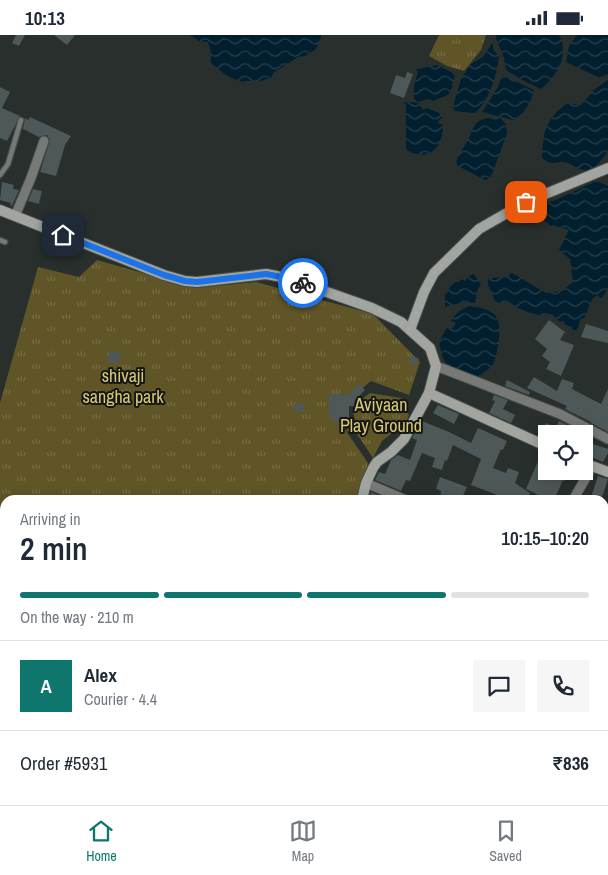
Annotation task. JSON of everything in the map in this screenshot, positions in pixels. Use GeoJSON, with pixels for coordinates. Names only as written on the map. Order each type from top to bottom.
{"type":"FeatureCollection","features":[{"type":"Feature","properties":{"kind":"street"},"geometry":{"type":"LineString","coordinates":[[15,216],[44,141]]}},
{"type":"Feature","properties":{"kind":"street"},"geometry":{"type":"LineString","coordinates":[[410,330],[434,273],[479,229],[526,202],[608,168]]}},
{"type":"Feature","properties":{"kind":"street"},"geometry":{"type":"LineString","coordinates":[[0,210],[164,275],[185,281],[197,282],[266,274],[287,278],[372,308],[401,322],[430,347],[436,366],[428,393],[404,439],[377,462],[366,483],[363,495]]}},
{"type":"Feature","properties":{"kind":"street"},"geometry":{"type":"LineString","coordinates":[[436,366],[560,414],[608,439]]}},
{"type":"Feature","properties":{"kind":"street"},"geometry":{"type":"LineString","coordinates":[[428,393],[538,442]]}},
{"type":"Feature","properties":{"kind":"street"},"geometry":{"type":"LineString","coordinates":[[593,467],[608,472]]}},
{"type":"Feature","properties":{"kind":"street"},"geometry":{"type":"LineString","coordinates":[[575,495],[582,480]]}},
{"type":"Feature","properties":{"kind":"street"},"geometry":{"type":"LineString","coordinates":[[366,483],[394,495]]}},
{"type":"Feature","properties":{"kind":"lane"},"geometry":{"type":"LineString","coordinates":[[0,175],[8,164],[21,120]]}},
{"type":"Feature","properties":{"kind":"lane"},"geometry":{"type":"LineString","coordinates":[[0,240],[6,242]]}},
{"type":"Feature","properties":{"kind":"green space"},"geometry":{"type":"Polygon","coordinates":[[[439,35],[486,35],[481,50],[464,71],[447,66],[429,56],[439,35]]]}},
{"type":"Feature","properties":{"kind":"green space","name":"shivaji sangha park"},"geometry":{"type":"Polygon","coordinates":[[[97,260],[195,288],[256,282],[373,314],[420,362],[409,395],[371,381],[348,400],[339,419],[368,463],[360,495],[0,495],[0,403],[38,267],[79,277],[97,260]]]}},
{"type":"Feature","properties":{"kind":"green space","name":"Aviyaan Play Ground"},"geometry":{"type":"Polygon","coordinates":[[[370,393],[401,398],[404,408],[409,415],[406,422],[382,441],[373,458],[357,434],[346,431],[355,420],[353,411],[360,411],[358,402],[370,393]]]}},
{"type":"Feature","properties":{"kind":"water"},"geometry":{"type":"Polygon","coordinates":[[[190,35],[321,35],[321,37],[316,49],[305,56],[298,57],[273,73],[271,78],[243,82],[227,76],[211,63],[209,53],[211,52],[208,42],[199,41],[190,35]]]}},
{"type":"Feature","properties":{"kind":"water"},"geometry":{"type":"Polygon","coordinates":[[[496,35],[559,35],[563,50],[557,71],[541,89],[522,80],[506,70],[496,35]]]}},
{"type":"Feature","properties":{"kind":"water"},"geometry":{"type":"Polygon","coordinates":[[[577,35],[608,35],[608,74],[600,78],[566,62],[569,46],[577,35]]]}},
{"type":"Feature","properties":{"kind":"water"},"geometry":{"type":"Polygon","coordinates":[[[493,42],[493,49],[499,57],[494,80],[485,101],[475,113],[455,111],[453,107],[461,79],[471,64],[483,57],[493,42]]]}},
{"type":"Feature","properties":{"kind":"water"},"geometry":{"type":"Polygon","coordinates":[[[437,65],[455,76],[453,86],[448,95],[433,101],[429,99],[418,102],[414,99],[417,67],[419,69],[437,65]]]}},
{"type":"Feature","properties":{"kind":"water"},"geometry":{"type":"Polygon","coordinates":[[[502,75],[534,90],[524,111],[513,120],[482,112],[498,87],[502,75]]]}},
{"type":"Feature","properties":{"kind":"water"},"geometry":{"type":"Polygon","coordinates":[[[608,80],[608,150],[604,157],[598,164],[587,170],[579,169],[566,162],[553,163],[542,158],[543,141],[547,127],[554,115],[568,103],[582,104],[595,89],[608,80]]]}},
{"type":"Feature","properties":{"kind":"water"},"geometry":{"type":"Polygon","coordinates":[[[403,102],[418,103],[423,110],[427,108],[439,113],[442,118],[438,123],[443,125],[440,142],[436,148],[428,153],[419,155],[406,149],[406,105],[403,102]]]}},
{"type":"Feature","properties":{"kind":"water"},"geometry":{"type":"Polygon","coordinates":[[[487,118],[500,118],[506,124],[507,133],[492,174],[489,179],[485,180],[458,166],[456,162],[475,125],[487,118]]]}},
{"type":"Feature","properties":{"kind":"water"},"geometry":{"type":"Polygon","coordinates":[[[594,182],[608,186],[608,287],[603,297],[600,298],[598,295],[592,299],[584,319],[580,320],[576,330],[573,333],[572,327],[566,325],[563,321],[560,322],[552,314],[534,314],[504,301],[499,303],[494,300],[488,280],[491,278],[509,277],[509,274],[512,273],[546,293],[562,291],[573,282],[570,259],[559,250],[569,230],[551,226],[540,216],[536,206],[556,200],[594,182]]]}},
{"type":"Feature","properties":{"kind":"water"},"geometry":{"type":"Polygon","coordinates":[[[474,274],[481,285],[478,288],[475,303],[456,304],[445,307],[445,293],[447,294],[450,287],[455,282],[459,282],[461,279],[465,281],[474,274]]]}},
{"type":"Feature","properties":{"kind":"water"},"geometry":{"type":"Polygon","coordinates":[[[470,306],[493,313],[499,325],[497,353],[493,364],[486,371],[476,376],[463,373],[448,365],[443,358],[439,342],[446,329],[450,330],[455,325],[455,322],[451,321],[455,316],[461,310],[470,306]]]}},
{"type":"Feature","properties":{"kind":"building"},"geometry":{"type":"Polygon","coordinates":[[[16,35],[25,35],[19,46],[12,43],[16,35]]]}},
{"type":"Feature","properties":{"kind":"building"},"geometry":{"type":"Polygon","coordinates":[[[54,35],[75,35],[67,45],[54,35]]]}},
{"type":"Feature","properties":{"kind":"building"},"geometry":{"type":"Polygon","coordinates":[[[407,72],[413,74],[404,98],[390,93],[396,75],[405,78],[407,72]]]}},
{"type":"Feature","properties":{"kind":"building"},"geometry":{"type":"Polygon","coordinates":[[[0,87],[10,92],[2,108],[20,116],[7,141],[0,138],[0,87]]]}},
{"type":"Feature","properties":{"kind":"building"},"geometry":{"type":"Polygon","coordinates":[[[30,117],[71,136],[65,145],[56,176],[40,172],[50,140],[47,135],[39,137],[23,129],[25,118],[28,120],[30,117]]]}},
{"type":"Feature","properties":{"kind":"building"},"geometry":{"type":"Polygon","coordinates":[[[2,182],[14,185],[13,189],[19,190],[12,206],[10,205],[11,203],[0,200],[2,182]]]}},
{"type":"Feature","properties":{"kind":"building"},"geometry":{"type":"Polygon","coordinates":[[[33,189],[42,191],[39,204],[28,201],[33,189]]]}},
{"type":"Feature","properties":{"kind":"building"},"geometry":{"type":"Polygon","coordinates":[[[549,320],[565,332],[560,340],[574,345],[561,376],[546,369],[550,362],[542,356],[547,349],[535,339],[549,320]]]}},
{"type":"Feature","properties":{"kind":"building"},"geometry":{"type":"Polygon","coordinates":[[[586,324],[608,331],[608,343],[581,337],[586,324]]]}},
{"type":"Feature","properties":{"kind":"building"},"geometry":{"type":"Polygon","coordinates":[[[110,350],[121,353],[118,364],[107,361],[110,350]]]}},
{"type":"Feature","properties":{"kind":"building"},"geometry":{"type":"Polygon","coordinates":[[[412,355],[419,359],[416,365],[408,362],[412,355]]]}},
{"type":"Feature","properties":{"kind":"building"},"geometry":{"type":"Polygon","coordinates":[[[534,377],[557,391],[562,379],[574,383],[572,389],[601,404],[608,389],[608,432],[565,409],[567,406],[527,388],[534,377]]]}},
{"type":"Feature","properties":{"kind":"building"},"geometry":{"type":"Polygon","coordinates":[[[507,380],[530,392],[529,395],[505,386],[507,380]]]}},
{"type":"Feature","properties":{"kind":"building"},"geometry":{"type":"Polygon","coordinates":[[[359,384],[365,390],[355,400],[354,406],[349,406],[349,418],[346,418],[346,423],[334,422],[334,418],[329,417],[329,394],[348,395],[359,384]]]}},
{"type":"Feature","properties":{"kind":"building"},"geometry":{"type":"Polygon","coordinates":[[[494,395],[508,400],[503,409],[515,415],[511,423],[489,413],[495,401],[492,400],[494,395]]]}},
{"type":"Feature","properties":{"kind":"building"},"geometry":{"type":"Polygon","coordinates":[[[294,404],[305,404],[304,411],[294,411],[294,404]]]}},
{"type":"Feature","properties":{"kind":"building"},"geometry":{"type":"Polygon","coordinates":[[[438,405],[459,414],[454,424],[433,413],[438,405]]]}},
{"type":"Feature","properties":{"kind":"building"},"geometry":{"type":"Polygon","coordinates":[[[422,421],[471,443],[478,428],[507,441],[503,450],[501,449],[493,468],[506,473],[508,468],[519,472],[515,483],[530,493],[529,495],[497,495],[471,485],[481,459],[453,445],[442,470],[432,467],[435,458],[422,453],[410,481],[406,480],[401,491],[375,480],[379,472],[385,474],[391,460],[398,455],[410,460],[417,440],[412,438],[422,421]]]}},
{"type":"Feature","properties":{"kind":"building"},"geometry":{"type":"Polygon","coordinates":[[[559,421],[567,425],[557,425],[559,421]]]}},
{"type":"Feature","properties":{"kind":"building"},"geometry":{"type":"Polygon","coordinates":[[[593,444],[608,449],[603,462],[593,458],[593,444]]]}},
{"type":"Feature","properties":{"kind":"building"},"geometry":{"type":"Polygon","coordinates":[[[538,461],[538,480],[563,480],[556,495],[539,495],[526,489],[538,461]]]}},
{"type":"Feature","properties":{"kind":"building"},"geometry":{"type":"Polygon","coordinates":[[[598,476],[608,479],[603,495],[592,495],[598,476]]]}},
{"type":"Feature","properties":{"kind":"building"},"geometry":{"type":"Polygon","coordinates":[[[440,477],[467,487],[463,495],[441,495],[441,491],[436,489],[440,477]]]}},
{"type":"Feature","properties":{"kind":"way so far"},"geometry":{"type":"LineString","coordinates":[[303,283],[372,308],[401,322],[410,330],[424,292],[434,273],[479,229],[526,202]]}},
{"type":"Feature","properties":{"kind":"route"},"geometry":{"type":"LineString","coordinates":[[63,235],[164,275],[185,281],[197,282],[266,274],[303,283]]}}]}
